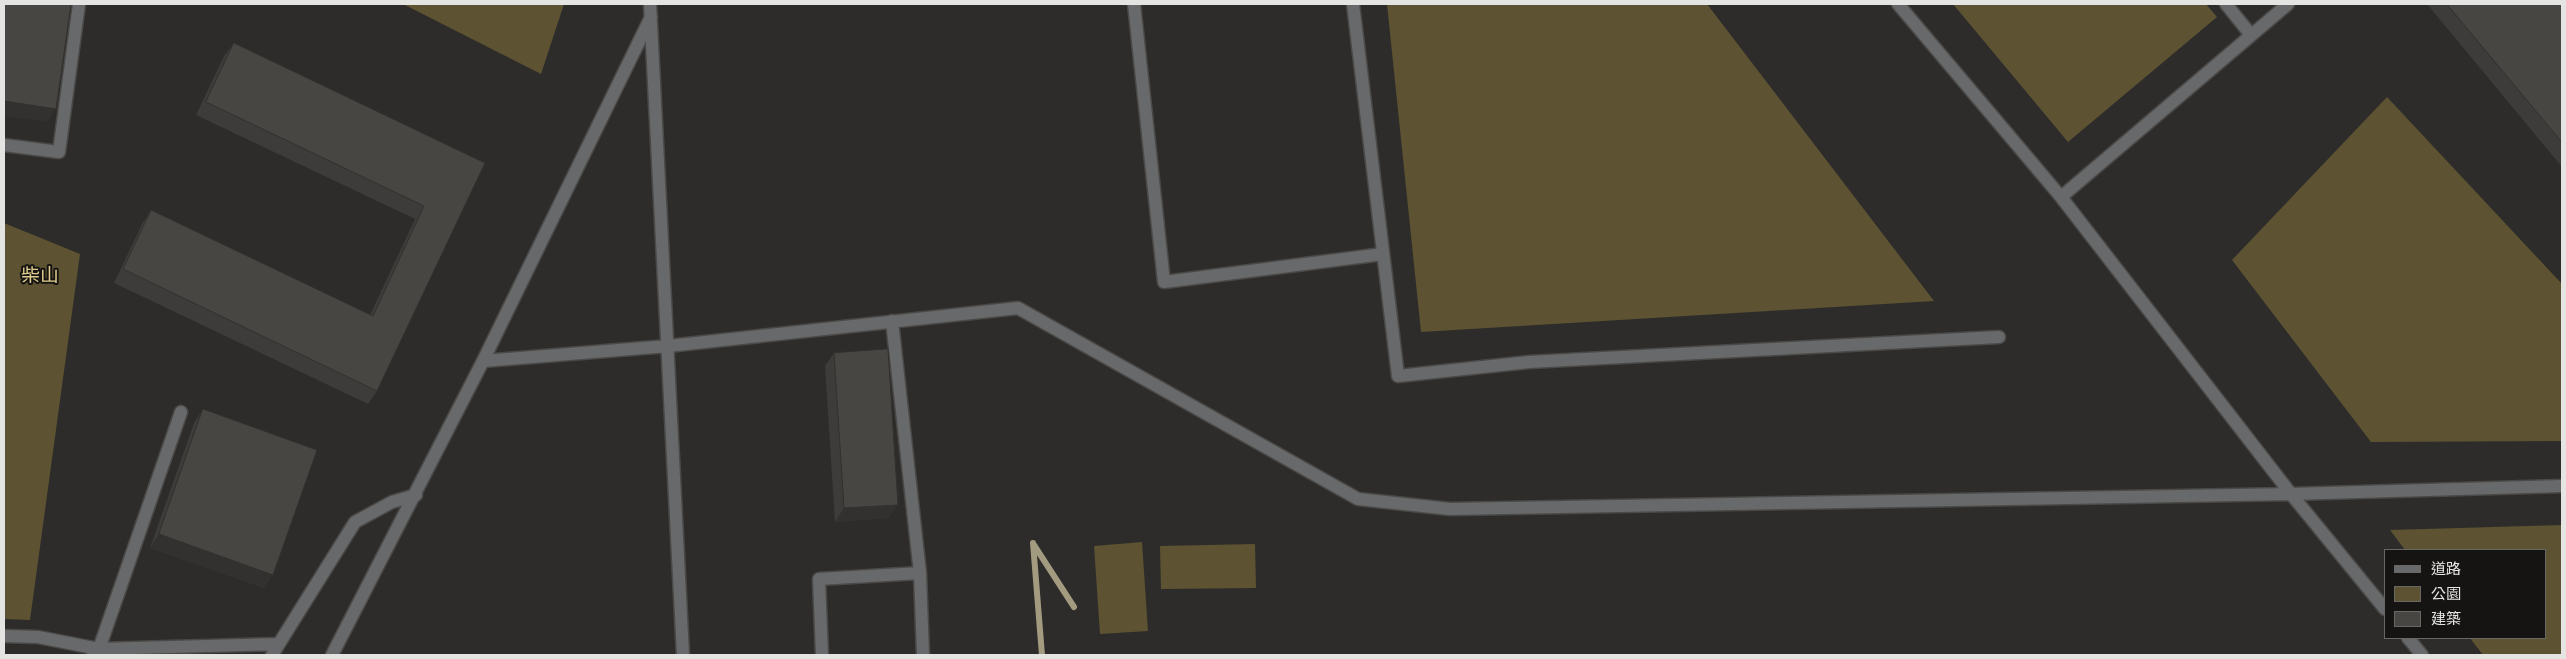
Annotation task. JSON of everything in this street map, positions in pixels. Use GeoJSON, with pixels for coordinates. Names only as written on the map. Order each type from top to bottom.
{"type":"FeatureCollection","features":[{"type":"Feature","properties":{"kind":"street"},"geometry":{"type":"LineString","coordinates":[[4,145],[59,152],[79,4]]}},
{"type":"Feature","properties":{"kind":"street"},"geometry":{"type":"LineString","coordinates":[[650,4],[683,655]]}},
{"type":"Feature","properties":{"kind":"street"},"geometry":{"type":"LineString","coordinates":[[1134,4],[1164,282],[1383,254]]}},
{"type":"Feature","properties":{"kind":"street"},"geometry":{"type":"LineString","coordinates":[[1354,4],[1398,376],[1530,362],[1999,337]]}},
{"type":"Feature","properties":{"kind":"street"},"geometry":{"type":"LineString","coordinates":[[1898,4],[2062,197],[2291,494],[2384,608]]}},
{"type":"Feature","properties":{"kind":"street"},"geometry":{"type":"LineString","coordinates":[[2226,4],[2251,35]]}},
{"type":"Feature","properties":{"kind":"street"},"geometry":{"type":"LineString","coordinates":[[2062,197],[2288,4]]}},
{"type":"Feature","properties":{"kind":"street"},"geometry":{"type":"LineString","coordinates":[[332,655],[416,495],[483,361],[651,17]]}},
{"type":"Feature","properties":{"kind":"street"},"geometry":{"type":"LineString","coordinates":[[483,361],[668,346],[1018,308],[1358,499],[1450,509],[2291,494],[2562,486]]}},
{"type":"Feature","properties":{"kind":"street"},"geometry":{"type":"LineString","coordinates":[[892,321],[920,573],[922,655]]}},
{"type":"Feature","properties":{"kind":"street"},"geometry":{"type":"LineString","coordinates":[[95,652],[181,412]]}},
{"type":"Feature","properties":{"kind":"street"},"geometry":{"type":"LineString","coordinates":[[4,636],[38,637],[95,652],[275,650],[355,522],[392,502],[416,495]]}},
{"type":"Feature","properties":{"kind":"street"},"geometry":{"type":"LineString","coordinates":[[822,655],[819,578],[920,573]]}},
{"type":"Feature","properties":{"kind":"street"},"geometry":{"type":"LineString","coordinates":[[2409,639],[2422,655]]}},
{"type":"Feature","properties":{"kind":"green space"},"geometry":{"type":"Polygon","coordinates":[[[403,4],[564,4],[541,74],[403,4]]]}},
{"type":"Feature","properties":{"kind":"green space"},"geometry":{"type":"Polygon","coordinates":[[[1387,4],[1707,4],[1934,301],[1421,332],[1387,4]]]}},
{"type":"Feature","properties":{"kind":"green space"},"geometry":{"type":"Polygon","coordinates":[[[1953,4],[2206,4],[2217,17],[2068,142],[1953,4]]]}},
{"type":"Feature","properties":{"kind":"green space"},"geometry":{"type":"Polygon","coordinates":[[[2387,97],[2562,284],[2562,441],[2371,442],[2232,260],[2387,97]]]}},
{"type":"Feature","properties":{"kind":"green space","name":"柴山"},"geometry":{"type":"Polygon","coordinates":[[[4,223],[80,254],[30,620],[4,619],[4,223]]]}},
{"type":"Feature","properties":{"kind":"green space"},"geometry":{"type":"Polygon","coordinates":[[[2562,525],[2562,655],[2483,655],[2471,639],[2546,639],[2546,549],[2404,549],[2390,530],[2562,525]]]}},
{"type":"Feature","properties":{"kind":"green space"},"geometry":{"type":"Polygon","coordinates":[[[1142,542],[1148,631],[1100,634],[1094,546],[1142,542]]]}},
{"type":"Feature","properties":{"kind":"green space"},"geometry":{"type":"Polygon","coordinates":[[[1255,544],[1256,588],[1161,589],[1160,546],[1255,544]]]}},
{"type":"Feature","properties":{"kind":"building"},"geometry":{"type":"Polygon","coordinates":[[[4,4],[71,4],[56,109],[4,101],[4,4]]]}},
{"type":"Feature","properties":{"kind":"building"},"geometry":{"type":"Polygon","coordinates":[[[2447,4],[2562,4],[2562,142],[2447,4]]]}},
{"type":"Feature","properties":{"kind":"building"},"geometry":{"type":"Polygon","coordinates":[[[234,43],[485,163],[377,391],[123,269],[151,210],[373,316],[424,206],[206,102],[234,43]]]}},
{"type":"Feature","properties":{"kind":"building"},"geometry":{"type":"Polygon","coordinates":[[[888,349],[898,505],[844,508],[834,353],[888,349]]]}},
{"type":"Feature","properties":{"kind":"building"},"geometry":{"type":"Polygon","coordinates":[[[203,409],[317,450],[273,575],[159,534],[203,409]]]}},
{"type":"Feature","properties":{"kind":"waterway"},"geometry":{"type":"LineString","coordinates":[[1033,543],[1042,655]]}},
{"type":"Feature","properties":{"kind":"waterway"},"geometry":{"type":"LineString","coordinates":[[1034,545],[1074,607]]}}]}
